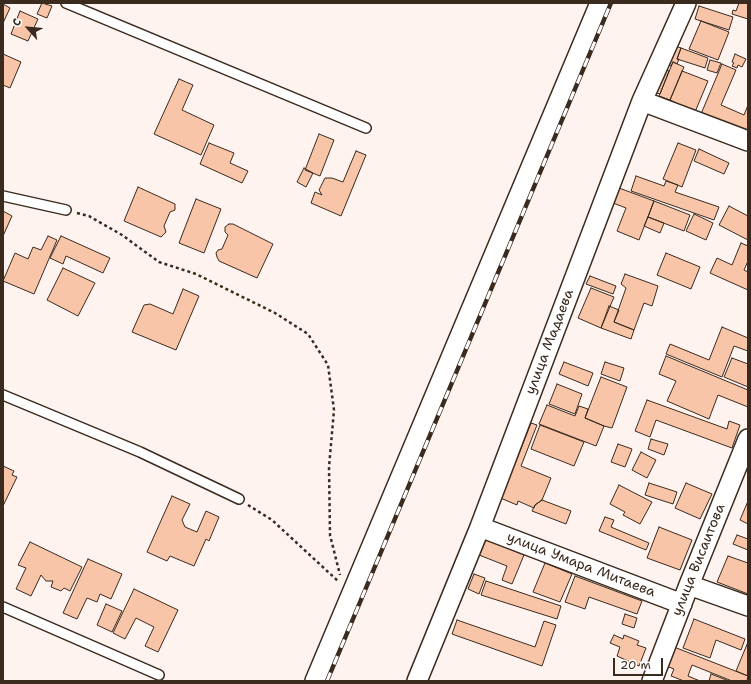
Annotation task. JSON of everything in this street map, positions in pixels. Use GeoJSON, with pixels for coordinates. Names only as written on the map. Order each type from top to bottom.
{"type":"FeatureCollection","features":[{"type":"Feature","properties":{"kind":"street"},"geometry":{"type":"LineString","coordinates":[[315,681],[600,3]]}},
{"type":"Feature","properties":{"kind":"street","name":"улица Мадаева"},"geometry":{"type":"LineString","coordinates":[[417,681],[480,527],[642,101],[686,3]]}},
{"type":"Feature","properties":{"kind":"street"},"geometry":{"type":"LineString","coordinates":[[642,101],[748,141]]}},
{"type":"Feature","properties":{"kind":"street","name":"улица Висаитова"},"geometry":{"type":"LineString","coordinates":[[652,681],[748,439]]}},
{"type":"Feature","properties":{"kind":"street","name":"улица Умара Митаева"},"geometry":{"type":"LineString","coordinates":[[480,527],[682,604]]}},
{"type":"Feature","properties":{"kind":"street"},"geometry":{"type":"LineString","coordinates":[[689,585],[748,606]]}},
{"type":"Feature","properties":{"kind":"lane"},"geometry":{"type":"LineString","coordinates":[[66,3],[366,128]]}},
{"type":"Feature","properties":{"kind":"lane"},"geometry":{"type":"LineString","coordinates":[[3,196],[66,210]]}},
{"type":"Feature","properties":{"kind":"lane"},"geometry":{"type":"LineString","coordinates":[[3,395],[140,452],[239,499]]}},
{"type":"Feature","properties":{"kind":"lane"},"geometry":{"type":"LineString","coordinates":[[3,607],[159,676]]}},
{"type":"Feature","properties":{"kind":"path"},"geometry":{"type":"LineString","coordinates":[[66,210],[89,216],[122,235],[159,262],[196,274],[274,313],[308,334],[328,365],[334,410],[329,467],[330,535],[342,585],[272,520],[239,499]]}},
{"type":"Feature","properties":{"kind":"building"},"geometry":{"type":"Polygon","coordinates":[[[42,3],[52,6],[47,18],[37,14],[42,3]]]}},
{"type":"Feature","properties":{"kind":"building"},"geometry":{"type":"Polygon","coordinates":[[[739,3],[748,3],[748,19],[732,14],[733,10],[736,11],[739,3]]]}},
{"type":"Feature","properties":{"kind":"building"},"geometry":{"type":"Polygon","coordinates":[[[3,4],[10,8],[3,23],[3,4]]]}},
{"type":"Feature","properties":{"kind":"building"},"geometry":{"type":"Polygon","coordinates":[[[699,6],[733,17],[729,30],[695,19],[699,6]]]}},
{"type":"Feature","properties":{"kind":"building"},"geometry":{"type":"Polygon","coordinates":[[[20,11],[38,19],[28,41],[11,34],[20,11]]]}},
{"type":"Feature","properties":{"kind":"building"},"geometry":{"type":"Polygon","coordinates":[[[701,21],[729,32],[718,60],[689,49],[701,21]]]}},
{"type":"Feature","properties":{"kind":"building"},"geometry":{"type":"Polygon","coordinates":[[[672,45],[681,48],[677,59],[679,59],[677,64],[673,62],[671,66],[665,63],[672,45]]]}},
{"type":"Feature","properties":{"kind":"building"},"geometry":{"type":"Polygon","coordinates":[[[681,48],[708,58],[705,68],[677,59],[681,48]]]}},
{"type":"Feature","properties":{"kind":"building"},"geometry":{"type":"Polygon","coordinates":[[[3,54],[21,62],[10,88],[3,85],[3,54]]]}},
{"type":"Feature","properties":{"kind":"building"},"geometry":{"type":"Polygon","coordinates":[[[735,54],[746,59],[742,67],[738,65],[737,68],[732,66],[734,63],[732,62],[735,54]]]}},
{"type":"Feature","properties":{"kind":"building"},"geometry":{"type":"Polygon","coordinates":[[[710,60],[721,63],[717,73],[707,70],[710,60]]]}},
{"type":"Feature","properties":{"kind":"building"},"geometry":{"type":"Polygon","coordinates":[[[673,62],[684,67],[670,100],[659,96],[673,62]]]}},
{"type":"Feature","properties":{"kind":"building"},"geometry":{"type":"Polygon","coordinates":[[[722,64],[736,70],[721,105],[744,115],[748,105],[748,134],[701,114],[722,64]]]}},
{"type":"Feature","properties":{"kind":"building"},"geometry":{"type":"Polygon","coordinates":[[[660,67],[669,71],[660,94],[651,91],[660,67]]]}},
{"type":"Feature","properties":{"kind":"building"},"geometry":{"type":"Polygon","coordinates":[[[682,71],[708,81],[695,112],[670,100],[682,71]]]}},
{"type":"Feature","properties":{"kind":"building"},"geometry":{"type":"Polygon","coordinates":[[[179,79],[193,85],[182,110],[214,125],[201,155],[154,134],[179,79]]]}},
{"type":"Feature","properties":{"kind":"building"},"geometry":{"type":"Polygon","coordinates":[[[319,134],[334,140],[320,176],[305,170],[319,134]]]}},
{"type":"Feature","properties":{"kind":"building"},"geometry":{"type":"Polygon","coordinates":[[[209,143],[234,153],[230,163],[248,171],[242,183],[200,164],[209,143]]]}},
{"type":"Feature","properties":{"kind":"building"},"geometry":{"type":"Polygon","coordinates":[[[678,143],[696,150],[682,187],[663,179],[678,143]]]}},
{"type":"Feature","properties":{"kind":"building"},"geometry":{"type":"Polygon","coordinates":[[[699,149],[729,163],[724,174],[694,161],[699,149]]]}},
{"type":"Feature","properties":{"kind":"building"},"geometry":{"type":"Polygon","coordinates":[[[356,151],[366,155],[341,216],[311,203],[315,192],[322,195],[319,190],[325,178],[332,178],[343,182],[356,151]]]}},
{"type":"Feature","properties":{"kind":"building"},"geometry":{"type":"Polygon","coordinates":[[[304,168],[313,173],[306,187],[297,182],[304,168]]]}},
{"type":"Feature","properties":{"kind":"building"},"geometry":{"type":"Polygon","coordinates":[[[636,176],[664,186],[666,181],[678,185],[675,192],[719,207],[714,220],[631,191],[636,176]]]}},
{"type":"Feature","properties":{"kind":"building"},"geometry":{"type":"Polygon","coordinates":[[[138,187],[175,204],[175,210],[170,212],[164,226],[166,232],[161,237],[124,221],[138,187]]]}},
{"type":"Feature","properties":{"kind":"building"},"geometry":{"type":"Polygon","coordinates":[[[619,188],[654,201],[639,240],[617,231],[626,208],[613,203],[619,188]]]}},
{"type":"Feature","properties":{"kind":"building"},"geometry":{"type":"Polygon","coordinates":[[[196,199],[221,209],[204,253],[179,243],[196,199]]]}},
{"type":"Feature","properties":{"kind":"building"},"geometry":{"type":"Polygon","coordinates":[[[654,201],[690,215],[684,231],[648,217],[654,201]]]}},
{"type":"Feature","properties":{"kind":"building"},"geometry":{"type":"Polygon","coordinates":[[[729,206],[748,216],[748,240],[719,225],[729,206]]]}},
{"type":"Feature","properties":{"kind":"building"},"geometry":{"type":"Polygon","coordinates":[[[3,211],[12,216],[3,236],[3,211]]]}},
{"type":"Feature","properties":{"kind":"building"},"geometry":{"type":"Polygon","coordinates":[[[694,214],[713,223],[706,240],[686,231],[694,214]]]}},
{"type":"Feature","properties":{"kind":"building"},"geometry":{"type":"Polygon","coordinates":[[[648,217],[664,223],[660,233],[644,226],[648,217]]]}},
{"type":"Feature","properties":{"kind":"building"},"geometry":{"type":"Polygon","coordinates":[[[229,224],[233,224],[273,244],[257,278],[219,261],[216,253],[218,250],[222,249],[228,235],[225,232],[225,227],[229,224]]]}},
{"type":"Feature","properties":{"kind":"building"},"geometry":{"type":"Polygon","coordinates":[[[48,236],[57,240],[34,294],[3,281],[15,253],[28,259],[33,247],[41,250],[48,236]]]}},
{"type":"Feature","properties":{"kind":"building"},"geometry":{"type":"Polygon","coordinates":[[[61,236],[110,258],[103,273],[66,256],[63,264],[50,258],[61,236]]]}},
{"type":"Feature","properties":{"kind":"building"},"geometry":{"type":"Polygon","coordinates":[[[741,243],[748,246],[748,261],[744,270],[748,272],[748,290],[710,273],[717,258],[732,265],[741,243]]]}},
{"type":"Feature","properties":{"kind":"building"},"geometry":{"type":"Polygon","coordinates":[[[666,253],[700,267],[691,289],[657,275],[666,253]]]}},
{"type":"Feature","properties":{"kind":"building"},"geometry":{"type":"Polygon","coordinates":[[[63,268],[95,283],[78,316],[47,300],[63,268]]]}},
{"type":"Feature","properties":{"kind":"building"},"geometry":{"type":"Polygon","coordinates":[[[625,274],[658,286],[652,306],[644,303],[634,330],[614,322],[626,288],[621,284],[625,274]]]}},
{"type":"Feature","properties":{"kind":"building"},"geometry":{"type":"Polygon","coordinates":[[[590,276],[616,286],[613,294],[586,284],[590,276]]]}},
{"type":"Feature","properties":{"kind":"building"},"geometry":{"type":"Polygon","coordinates":[[[591,288],[614,297],[601,328],[578,318],[591,288]]]}},
{"type":"Feature","properties":{"kind":"building"},"geometry":{"type":"Polygon","coordinates":[[[183,289],[199,296],[176,350],[132,332],[144,305],[150,304],[173,314],[183,289]]]}},
{"type":"Feature","properties":{"kind":"building"},"geometry":{"type":"Polygon","coordinates":[[[609,306],[619,310],[614,322],[634,330],[631,339],[601,328],[609,306]]]}},
{"type":"Feature","properties":{"kind":"building"},"geometry":{"type":"Polygon","coordinates":[[[722,327],[748,338],[748,351],[734,346],[722,377],[666,354],[670,344],[709,360],[722,327]]]}},
{"type":"Feature","properties":{"kind":"building"},"geometry":{"type":"Polygon","coordinates":[[[666,356],[748,390],[748,407],[718,395],[709,419],[667,401],[676,381],[659,374],[666,356]]]}},
{"type":"Feature","properties":{"kind":"building"},"geometry":{"type":"Polygon","coordinates":[[[732,358],[748,364],[748,387],[724,377],[732,358]]]}},
{"type":"Feature","properties":{"kind":"building"},"geometry":{"type":"Polygon","coordinates":[[[564,362],[593,373],[588,386],[559,374],[564,362]]]}},
{"type":"Feature","properties":{"kind":"building"},"geometry":{"type":"Polygon","coordinates":[[[605,362],[624,368],[620,381],[601,374],[605,362]]]}},
{"type":"Feature","properties":{"kind":"building"},"geometry":{"type":"Polygon","coordinates":[[[601,377],[627,387],[612,428],[585,418],[601,377]]]}},
{"type":"Feature","properties":{"kind":"building"},"geometry":{"type":"Polygon","coordinates":[[[557,384],[582,394],[575,414],[549,404],[557,384]]]}},
{"type":"Feature","properties":{"kind":"building"},"geometry":{"type":"Polygon","coordinates":[[[647,400],[727,429],[729,421],[740,425],[732,448],[656,420],[650,437],[635,431],[647,400]]]}},
{"type":"Feature","properties":{"kind":"building"},"geometry":{"type":"Polygon","coordinates":[[[547,405],[575,416],[579,406],[588,409],[585,418],[604,426],[596,446],[539,424],[547,405]]]}},
{"type":"Feature","properties":{"kind":"building"},"geometry":{"type":"Polygon","coordinates":[[[531,423],[537,425],[521,466],[551,478],[542,500],[535,505],[534,508],[518,501],[517,505],[498,497],[511,467],[514,466],[531,423]]]}},
{"type":"Feature","properties":{"kind":"building"},"geometry":{"type":"Polygon","coordinates":[[[540,425],[584,442],[574,466],[531,449],[540,425]]]}},
{"type":"Feature","properties":{"kind":"building"},"geometry":{"type":"Polygon","coordinates":[[[651,439],[668,444],[664,455],[648,449],[651,439]]]}},
{"type":"Feature","properties":{"kind":"building"},"geometry":{"type":"Polygon","coordinates":[[[618,444],[632,449],[625,467],[611,462],[618,444]]]}},
{"type":"Feature","properties":{"kind":"building"},"geometry":{"type":"Polygon","coordinates":[[[641,452],[656,460],[647,478],[632,470],[641,452]]]}},
{"type":"Feature","properties":{"kind":"building"},"geometry":{"type":"Polygon","coordinates":[[[3,466],[14,471],[12,475],[17,477],[3,506],[3,466]]]}},
{"type":"Feature","properties":{"kind":"building"},"geometry":{"type":"Polygon","coordinates":[[[649,483],[677,492],[673,504],[645,495],[649,483]]]}},
{"type":"Feature","properties":{"kind":"building"},"geometry":{"type":"Polygon","coordinates":[[[686,483],[712,494],[700,519],[675,508],[686,483]]]}},
{"type":"Feature","properties":{"kind":"building"},"geometry":{"type":"Polygon","coordinates":[[[619,485],[652,502],[640,524],[623,515],[625,512],[610,504],[619,485]]]}},
{"type":"Feature","properties":{"kind":"building"},"geometry":{"type":"Polygon","coordinates":[[[172,496],[190,504],[182,520],[185,527],[197,532],[206,511],[219,517],[209,541],[206,539],[194,566],[170,556],[167,561],[147,552],[172,496]]]}},
{"type":"Feature","properties":{"kind":"building"},"geometry":{"type":"Polygon","coordinates":[[[542,500],[571,511],[566,524],[532,511],[535,505],[542,500]]]}},
{"type":"Feature","properties":{"kind":"building"},"geometry":{"type":"Polygon","coordinates":[[[748,501],[748,524],[740,520],[748,501]]]}},
{"type":"Feature","properties":{"kind":"building"},"geometry":{"type":"Polygon","coordinates":[[[605,517],[614,520],[611,527],[649,543],[646,550],[599,531],[605,517]]]}},
{"type":"Feature","properties":{"kind":"building"},"geometry":{"type":"Polygon","coordinates":[[[659,527],[692,540],[680,570],[647,558],[659,527]]]}},
{"type":"Feature","properties":{"kind":"building"},"geometry":{"type":"Polygon","coordinates":[[[737,535],[748,539],[748,550],[733,544],[737,535]]]}},
{"type":"Feature","properties":{"kind":"building"},"geometry":{"type":"Polygon","coordinates":[[[486,539],[524,555],[512,584],[502,580],[507,566],[479,555],[486,539]]]}},
{"type":"Feature","properties":{"kind":"building"},"geometry":{"type":"Polygon","coordinates":[[[30,542],[82,567],[70,591],[64,588],[61,591],[51,587],[53,581],[46,581],[41,575],[31,596],[16,589],[26,568],[18,565],[30,542]]]}},
{"type":"Feature","properties":{"kind":"building"},"geometry":{"type":"Polygon","coordinates":[[[728,556],[748,563],[748,594],[717,582],[728,556]]]}},
{"type":"Feature","properties":{"kind":"building"},"geometry":{"type":"Polygon","coordinates":[[[88,559],[122,574],[111,599],[100,594],[97,602],[87,598],[77,619],[63,613],[88,559]]]}},
{"type":"Feature","properties":{"kind":"building"},"geometry":{"type":"Polygon","coordinates":[[[545,563],[572,574],[560,602],[533,592],[545,563]]]}},
{"type":"Feature","properties":{"kind":"building"},"geometry":{"type":"Polygon","coordinates":[[[474,574],[485,578],[479,594],[468,589],[474,574]]]}},
{"type":"Feature","properties":{"kind":"building"},"geometry":{"type":"Polygon","coordinates":[[[575,576],[642,601],[637,614],[589,597],[585,609],[565,602],[575,576]]]}},
{"type":"Feature","properties":{"kind":"building"},"geometry":{"type":"Polygon","coordinates":[[[486,581],[561,606],[557,619],[481,595],[486,581]]]}},
{"type":"Feature","properties":{"kind":"building"},"geometry":{"type":"Polygon","coordinates":[[[134,589],[178,610],[158,652],[145,646],[154,627],[136,618],[125,639],[113,633],[134,589]]]}},
{"type":"Feature","properties":{"kind":"building"},"geometry":{"type":"Polygon","coordinates":[[[106,604],[122,611],[112,632],[97,625],[106,604]]]}},
{"type":"Feature","properties":{"kind":"building"},"geometry":{"type":"Polygon","coordinates":[[[625,614],[637,618],[634,628],[622,624],[625,614]]]}},
{"type":"Feature","properties":{"kind":"building"},"geometry":{"type":"Polygon","coordinates":[[[694,619],[745,639],[741,650],[716,640],[710,658],[683,648],[694,619]]]}},
{"type":"Feature","properties":{"kind":"building"},"geometry":{"type":"Polygon","coordinates":[[[457,620],[535,647],[544,621],[556,625],[542,666],[452,634],[457,620]]]}},
{"type":"Feature","properties":{"kind":"building"},"geometry":{"type":"Polygon","coordinates":[[[614,635],[623,639],[624,635],[639,641],[637,645],[646,648],[639,666],[617,656],[620,647],[610,643],[614,635]]]}},
{"type":"Feature","properties":{"kind":"building"},"geometry":{"type":"Polygon","coordinates":[[[748,642],[748,676],[736,671],[748,642]]]}},
{"type":"Feature","properties":{"kind":"building"},"geometry":{"type":"Polygon","coordinates":[[[674,647],[748,676],[747,681],[732,681],[692,665],[688,676],[700,681],[684,681],[671,676],[674,669],[666,666],[674,647]]]}},
{"type":"Feature","properties":{"kind":"building"},"geometry":{"type":"Polygon","coordinates":[[[711,674],[729,681],[709,681],[711,674]]]}},
{"type":"Feature","properties":{"kind":"railway"},"geometry":{"type":"LineString","coordinates":[[327,681],[611,3]]}}]}
